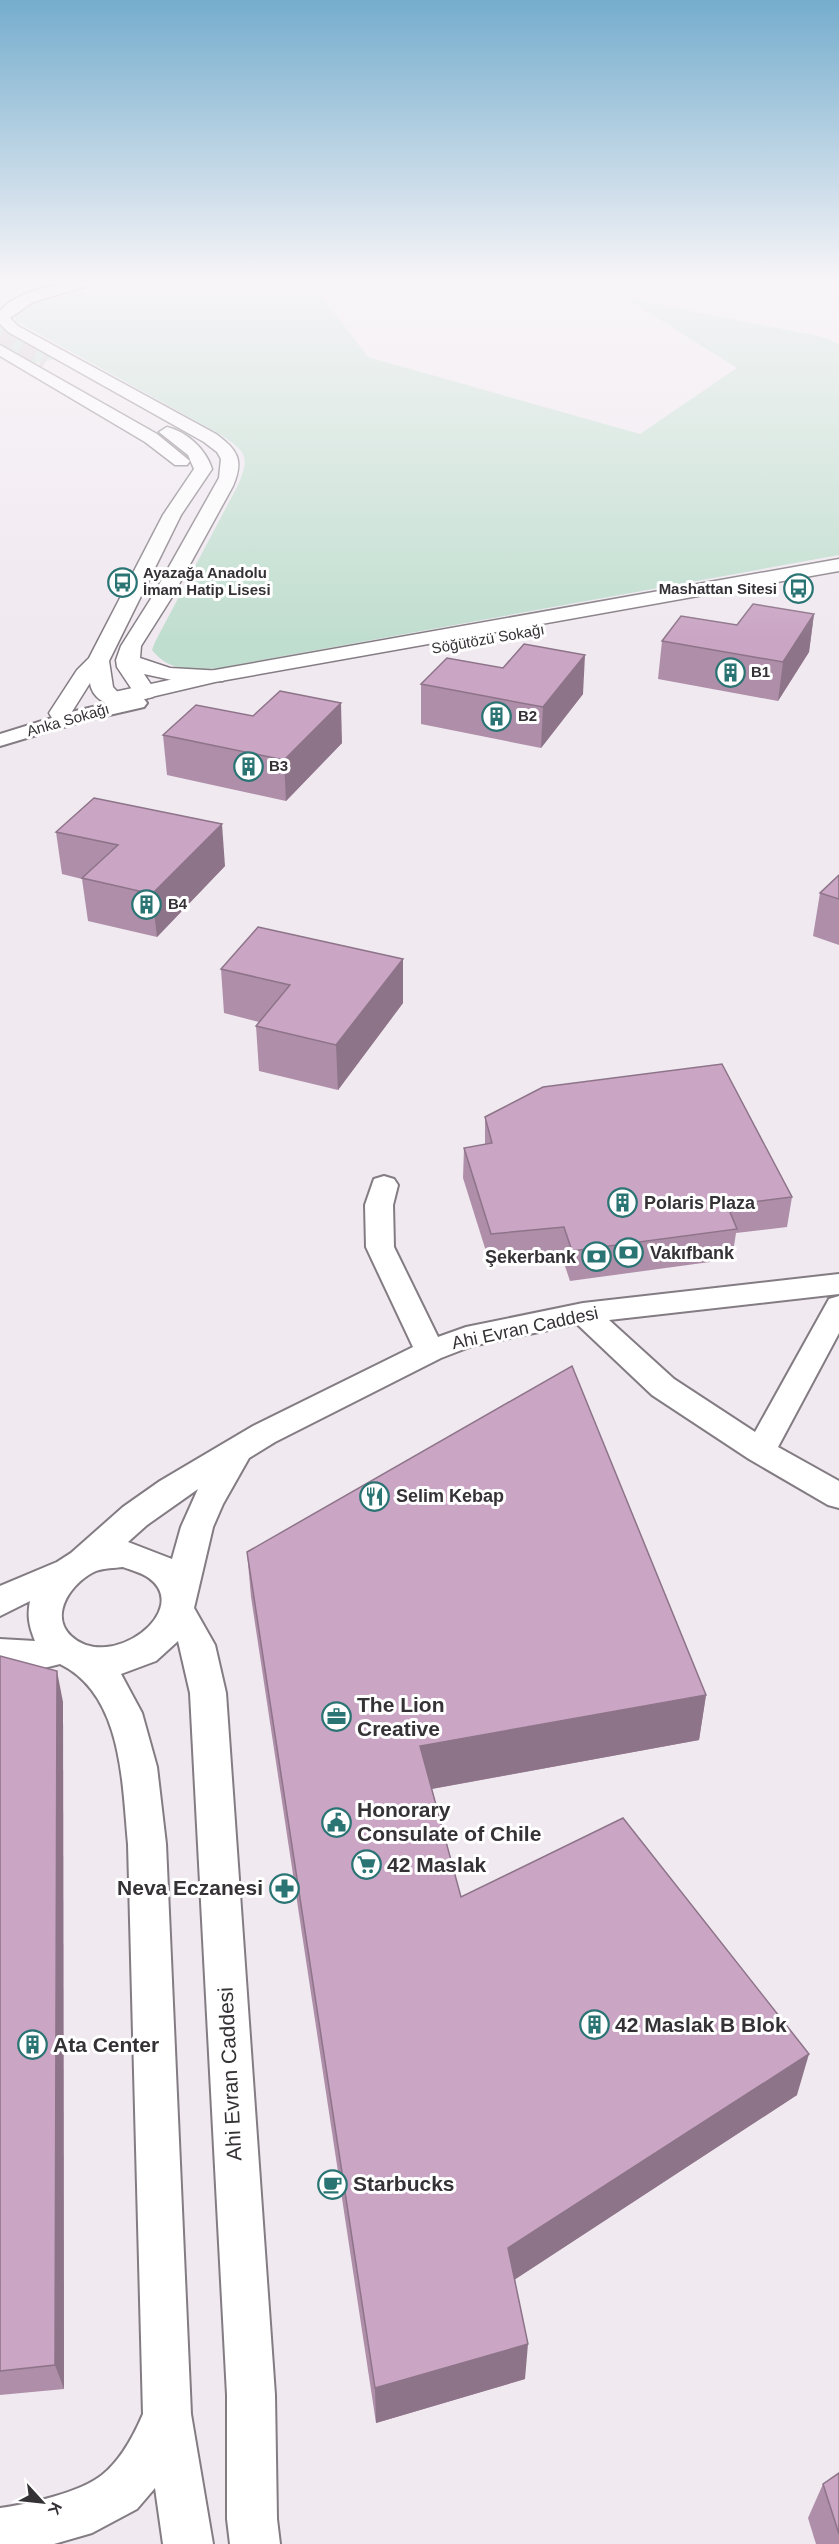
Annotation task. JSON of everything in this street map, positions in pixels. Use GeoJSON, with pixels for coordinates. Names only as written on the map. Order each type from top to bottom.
{"type":"FeatureCollection","features":[{"type":"Feature","properties":{"kind":"main road"},"geometry":{"type":"LineString","coordinates":[[89,401],[151,438],[177,457],[185,467],[187,491]]}},
{"type":"Feature","properties":{"kind":"main road"},"geometry":{"type":"LineString","coordinates":[[60,712],[85,675],[98,661],[187,491],[203,469],[199,457],[194,452],[166,431],[113,401]]}},
{"type":"Feature","properties":{"kind":"main road"},"geometry":{"type":"LineString","coordinates":[[141,698],[127,660],[131,646],[162,597],[231,472],[231,462],[227,452],[210,438],[143,401]]}},
{"type":"Feature","properties":{"kind":"main road","name":"Söğütözü Sokağı"},"geometry":{"type":"LineString","coordinates":[[215,676],[839,565]]}},
{"type":"Feature","properties":{"kind":"main road","name":"Söğütözü Sokağı"},"geometry":{"type":"LineString","coordinates":[[141,698],[839,577]]}},
{"type":"Feature","properties":{"kind":"main road"},"geometry":{"type":"LineString","coordinates":[[127,660],[155,672],[172,675],[215,676]]}},
{"type":"Feature","properties":{"kind":"main road"},"geometry":{"type":"LineString","coordinates":[[98,661],[102,689],[113,699],[141,698],[215,676]]}},
{"type":"Feature","properties":{"kind":"street","name":"Anka Sokağı"},"geometry":{"type":"LineString","coordinates":[[0,740],[141,698]]}},
{"type":"Feature","properties":{"kind":"street","name":"Anka Sokağı"},"geometry":{"type":"LineString","coordinates":[[0,730],[113,699]]}},
{"type":"Feature","properties":{"kind":"street"},"geometry":{"type":"LineString","coordinates":[[384,1185],[379,1205],[380,1247],[430,1351]]}},
{"type":"Feature","properties":{"kind":"street","name":"Ahi Evran Caddesi"},"geometry":{"type":"LineString","coordinates":[[74,1568],[135,1516],[171,1490],[264,1434],[430,1351],[466,1337],[583,1313],[839,1284]]}},
{"type":"Feature","properties":{"kind":"street"},"geometry":{"type":"LineString","coordinates":[[760,1451],[839,1306]]}},
{"type":"Feature","properties":{"kind":"street"},"geometry":{"type":"LineString","coordinates":[[583,1313],[663,1387],[760,1451],[839,1496]]}},
{"type":"Feature","properties":{"kind":"street","name":"Ahi Evran Caddesi"},"geometry":{"type":"LineString","coordinates":[[236,1452],[207,1502],[197,1527],[179,1606],[198,1645],[208,1693],[251,2395],[252,2519],[255,2544]]}},
{"type":"Feature","properties":{"kind":"street"},"geometry":{"type":"LineString","coordinates":[[0,1602],[21,1590],[104,1555],[126,1554],[147,1559],[164,1569],[175,1584],[179,1606],[172,1626],[159,1641],[142,1652],[122,1659],[101,1662],[71,1654],[0,1653]]}},
{"type":"Feature","properties":{"kind":"street"},"geometry":{"type":"LineString","coordinates":[[74,1568],[52,1587],[45,1604],[44,1620],[50,1636],[106,1679],[123,1713],[139,1767],[147,1845],[167,2414],[188,2544]]}},
{"type":"Feature","properties":{"kind":"street"},"geometry":{"type":"LineString","coordinates":[[0,2533],[19,2530],[92,2508],[120,2492],[152,2453],[167,2414]]}},
{"type":"Feature","properties":{"kind":"green space"},"geometry":{"type":"Polygon","coordinates":[[[159,401],[522,401],[640,434],[689,401],[839,401],[839,555],[219,668],[182,668],[166,662],[152,650],[238,485],[244,468],[245,461],[241,451],[221,435],[159,401]]]}},
{"type":"Feature","properties":{"kind":"building"},"geometry":{"type":"Polygon","coordinates":[[[753,604],[814,614],[783,662],[662,641],[681,616],[737,625],[753,604]]]}},
{"type":"Feature","properties":{"kind":"building"},"geometry":{"type":"Polygon","coordinates":[[[524,644],[585,655],[543,707],[421,684],[447,658],[503,668],[524,644]]]}},
{"type":"Feature","properties":{"kind":"building"},"geometry":{"type":"Polygon","coordinates":[[[280,691],[341,703],[284,760],[163,735],[196,705],[253,716],[280,691]]]}},
{"type":"Feature","properties":{"kind":"building"},"geometry":{"type":"Polygon","coordinates":[[[94,798],[222,824],[152,894],[82,878],[118,845],[56,832],[94,798]]]}},
{"type":"Feature","properties":{"kind":"building"},"geometry":{"type":"Polygon","coordinates":[[[839,875],[839,899],[820,893],[839,875]]]}},
{"type":"Feature","properties":{"kind":"building"},"geometry":{"type":"Polygon","coordinates":[[[258,927],[403,959],[336,1045],[256,1026],[290,985],[221,969],[258,927]]]}},
{"type":"Feature","properties":{"kind":"building","name":"Polaris Plaza"},"geometry":{"type":"Polygon","coordinates":[[[722,1064],[792,1197],[727,1205],[737,1229],[572,1251],[564,1227],[491,1234],[464,1148],[492,1143],[485,1117],[543,1087],[722,1064]]]}},
{"type":"Feature","properties":{"kind":"building","name":"42 Maslak"},"geometry":{"type":"Polygon","coordinates":[[[572,1366],[706,1695],[420,1746],[461,1897],[623,1818],[809,2054],[508,2248],[528,2344],[375,2388],[247,1552],[572,1366]]]}},
{"type":"Feature","properties":{"kind":"building","name":"Ata Center"},"geometry":{"type":"Polygon","coordinates":[[[0,1656],[57,1671],[55,2365],[0,2371],[0,1656]]]}},
{"type":"Feature","properties":{"kind":"building"},"geometry":{"type":"Polygon","coordinates":[[[839,2473],[839,2534],[823,2484],[839,2473]]]}},
{"type":"Feature","properties":{"kind":"place","name":"Ayazağa Anadolu İmam Hatip Lisesi"},"geometry":{"type":"Point","coordinates":[122,582]}},
{"type":"Feature","properties":{"kind":"place","name":"Mashattan Sitesi"},"geometry":{"type":"Point","coordinates":[798,589]}},
{"type":"Feature","properties":{"kind":"place","name":"B1"},"geometry":{"type":"Point","coordinates":[730,672]}},
{"type":"Feature","properties":{"kind":"place","name":"B2"},"geometry":{"type":"Point","coordinates":[497,716]}},
{"type":"Feature","properties":{"kind":"place","name":"B3"},"geometry":{"type":"Point","coordinates":[248,766]}},
{"type":"Feature","properties":{"kind":"place","name":"B4"},"geometry":{"type":"Point","coordinates":[147,904]}},
{"type":"Feature","properties":{"kind":"place","name":"Polaris Plaza"},"geometry":{"type":"Point","coordinates":[623,1203]}},
{"type":"Feature","properties":{"kind":"place","name":"Vakıfbank"},"geometry":{"type":"Point","coordinates":[629,1253]}},
{"type":"Feature","properties":{"kind":"place","name":"Şekerbank"},"geometry":{"type":"Point","coordinates":[597,1257]}},
{"type":"Feature","properties":{"kind":"place","name":"Selim Kebap"},"geometry":{"type":"Point","coordinates":[375,1496]}},
{"type":"Feature","properties":{"kind":"place","name":"The Lion Creative"},"geometry":{"type":"Point","coordinates":[336,1717]}},
{"type":"Feature","properties":{"kind":"place","name":"Honorary Consulate of Chile"},"geometry":{"type":"Point","coordinates":[336,1822]}},
{"type":"Feature","properties":{"kind":"place","name":"42 Maslak"},"geometry":{"type":"Point","coordinates":[366,1865]}},
{"type":"Feature","properties":{"kind":"place","name":"Neva Eczanesi"},"geometry":{"type":"Point","coordinates":[284,1888]}},
{"type":"Feature","properties":{"kind":"place","name":"42 Maslak B Blok"},"geometry":{"type":"Point","coordinates":[594,2025]}},
{"type":"Feature","properties":{"kind":"place","name":"Ata Center"},"geometry":{"type":"Point","coordinates":[32,2045]}},
{"type":"Feature","properties":{"kind":"place","name":"Starbucks"},"geometry":{"type":"Point","coordinates":[332,2184]}}]}
